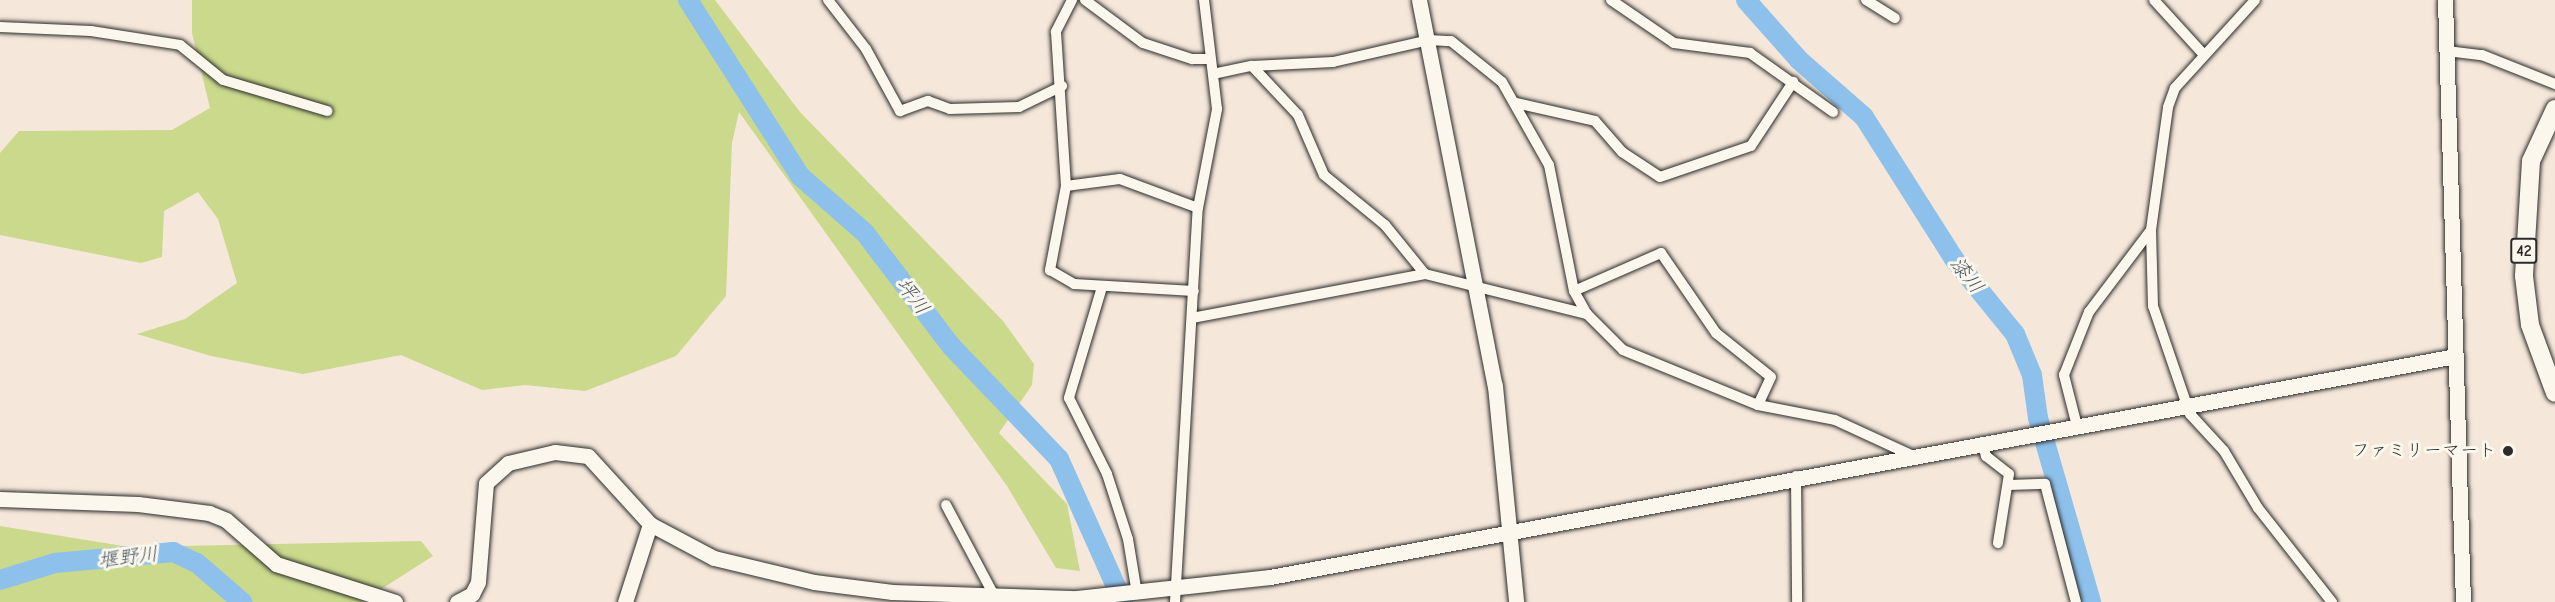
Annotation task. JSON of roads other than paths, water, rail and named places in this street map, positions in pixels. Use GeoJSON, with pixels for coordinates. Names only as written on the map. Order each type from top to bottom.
{"type":"FeatureCollection","features":[{"type":"Feature","properties":{"kind":"main road","name":"42"},"geometry":{"type":"LineString","coordinates":[[2555,109],[2531,161],[2524,276],[2530,326],[2555,393]]}},
{"type":"Feature","properties":{"kind":"street"},"geometry":{"type":"LineString","coordinates":[[828,0],[866,49],[900,111],[928,101],[950,110],[1019,107],[1062,86]]}},
{"type":"Feature","properties":{"kind":"street"},"geometry":{"type":"LineString","coordinates":[[1072,0],[1057,21],[1066,186],[1050,270],[1074,284],[1194,291]]}},
{"type":"Feature","properties":{"kind":"street"},"geometry":{"type":"LineString","coordinates":[[1085,0],[1143,43],[1192,59],[1209,59]]}},
{"type":"Feature","properties":{"kind":"street"},"geometry":{"type":"LineString","coordinates":[[1176,596],[1198,208],[1217,109],[1209,59],[1204,0]]}},
{"type":"Feature","properties":{"kind":"street"},"geometry":{"type":"LineString","coordinates":[[1419,0],[1478,285],[1510,533],[1516,602]]}},
{"type":"Feature","properties":{"kind":"street"},"geometry":{"type":"LineString","coordinates":[[1611,0],[1674,43],[1750,53],[1794,82],[1833,112]]}},
{"type":"Feature","properties":{"kind":"street"},"geometry":{"type":"LineString","coordinates":[[1866,0],[1894,18]]}},
{"type":"Feature","properties":{"kind":"street"},"geometry":{"type":"LineString","coordinates":[[2154,0],[2204,55]]}},
{"type":"Feature","properties":{"kind":"street"},"geometry":{"type":"LineString","coordinates":[[2255,0],[2175,88],[2168,107],[2151,230],[2153,306],[2186,405],[2332,602]]}},
{"type":"Feature","properties":{"kind":"street"},"geometry":{"type":"LineString","coordinates":[[2445,0],[2463,602]]}},
{"type":"Feature","properties":{"kind":"street"},"geometry":{"type":"LineString","coordinates":[[0,27],[91,31],[180,45],[223,80],[327,111]]}},
{"type":"Feature","properties":{"kind":"street"},"geometry":{"type":"LineString","coordinates":[[1213,74],[1252,66],[1333,62],[1429,40],[1451,41],[1502,82],[1516,103],[1549,165],[1574,291],[1587,314],[1623,350],[1758,405],[1835,420],[1911,454]]}},
{"type":"Feature","properties":{"kind":"street"},"geometry":{"type":"LineString","coordinates":[[2447,51],[2491,58],[2555,84]]}},
{"type":"Feature","properties":{"kind":"street"},"geometry":{"type":"LineString","coordinates":[[1252,66],[1298,115],[1324,175],[1385,225],[1425,274]]}},
{"type":"Feature","properties":{"kind":"street"},"geometry":{"type":"LineString","coordinates":[[1516,103],[1595,121],[1622,152],[1660,177],[1750,146],[1794,82]]}},
{"type":"Feature","properties":{"kind":"street"},"geometry":{"type":"LineString","coordinates":[[1066,186],[1120,179],[1198,208]]}},
{"type":"Feature","properties":{"kind":"street"},"geometry":{"type":"LineString","coordinates":[[2077,426],[2064,375],[2079,332],[2151,230]]}},
{"type":"Feature","properties":{"kind":"street"},"geometry":{"type":"LineString","coordinates":[[1574,291],[1661,253],[1716,333],[1771,377],[1758,405]]}},
{"type":"Feature","properties":{"kind":"street"},"geometry":{"type":"LineString","coordinates":[[1192,318],[1425,274],[1478,285],[1587,314]]}},
{"type":"Feature","properties":{"kind":"street"},"geometry":{"type":"LineString","coordinates":[[1102,287],[1069,398],[1107,474],[1128,539],[1130,594]]}},
{"type":"Feature","properties":{"kind":"street"},"geometry":{"type":"LineString","coordinates":[[457,602],[472,594],[478,582],[486,483],[508,463],[555,452],[588,456],[650,524],[714,558],[814,582],[997,599],[1130,594],[1176,596],[1911,454],[2077,426],[2456,356]]}},
{"type":"Feature","properties":{"kind":"street"},"geometry":{"type":"LineString","coordinates":[[1982,442],[1986,456],[2010,474],[1998,543]]}},
{"type":"Feature","properties":{"kind":"street"},"geometry":{"type":"LineString","coordinates":[[1796,476],[1797,602]]}},
{"type":"Feature","properties":{"kind":"street"},"geometry":{"type":"LineString","coordinates":[[2009,485],[2045,484],[2076,602]]}},
{"type":"Feature","properties":{"kind":"street"},"geometry":{"type":"LineString","coordinates":[[0,499],[138,504],[209,513],[226,520],[276,564],[395,602]]}},
{"type":"Feature","properties":{"kind":"street"},"geometry":{"type":"LineString","coordinates":[[946,505],[997,599]]}},
{"type":"Feature","properties":{"kind":"street"},"geometry":{"type":"LineString","coordinates":[[625,602],[650,524]]}},
{"type":"Feature","properties":{"kind":"waterway","name":"坪川"},"geometry":{"type":"LineString","coordinates":[[688,0],[800,176],[865,233],[952,347],[1059,459],[1123,602]]}},
{"type":"Feature","properties":{"kind":"waterway","name":"漆川"},"geometry":{"type":"LineString","coordinates":[[1746,0],[1799,60],[1864,117],[1954,259],[2015,334],[2032,375],[2038,418],[2091,602]]}},
{"type":"Feature","properties":{"kind":"waterway","name":"堰野川"},"geometry":{"type":"LineString","coordinates":[[0,580],[55,563],[173,552],[197,563],[242,602]]}},
{"type":"Feature","properties":{"kind":"place","name":"ファミリーマート"},"geometry":{"type":"Point","coordinates":[2508,451]}}]}
